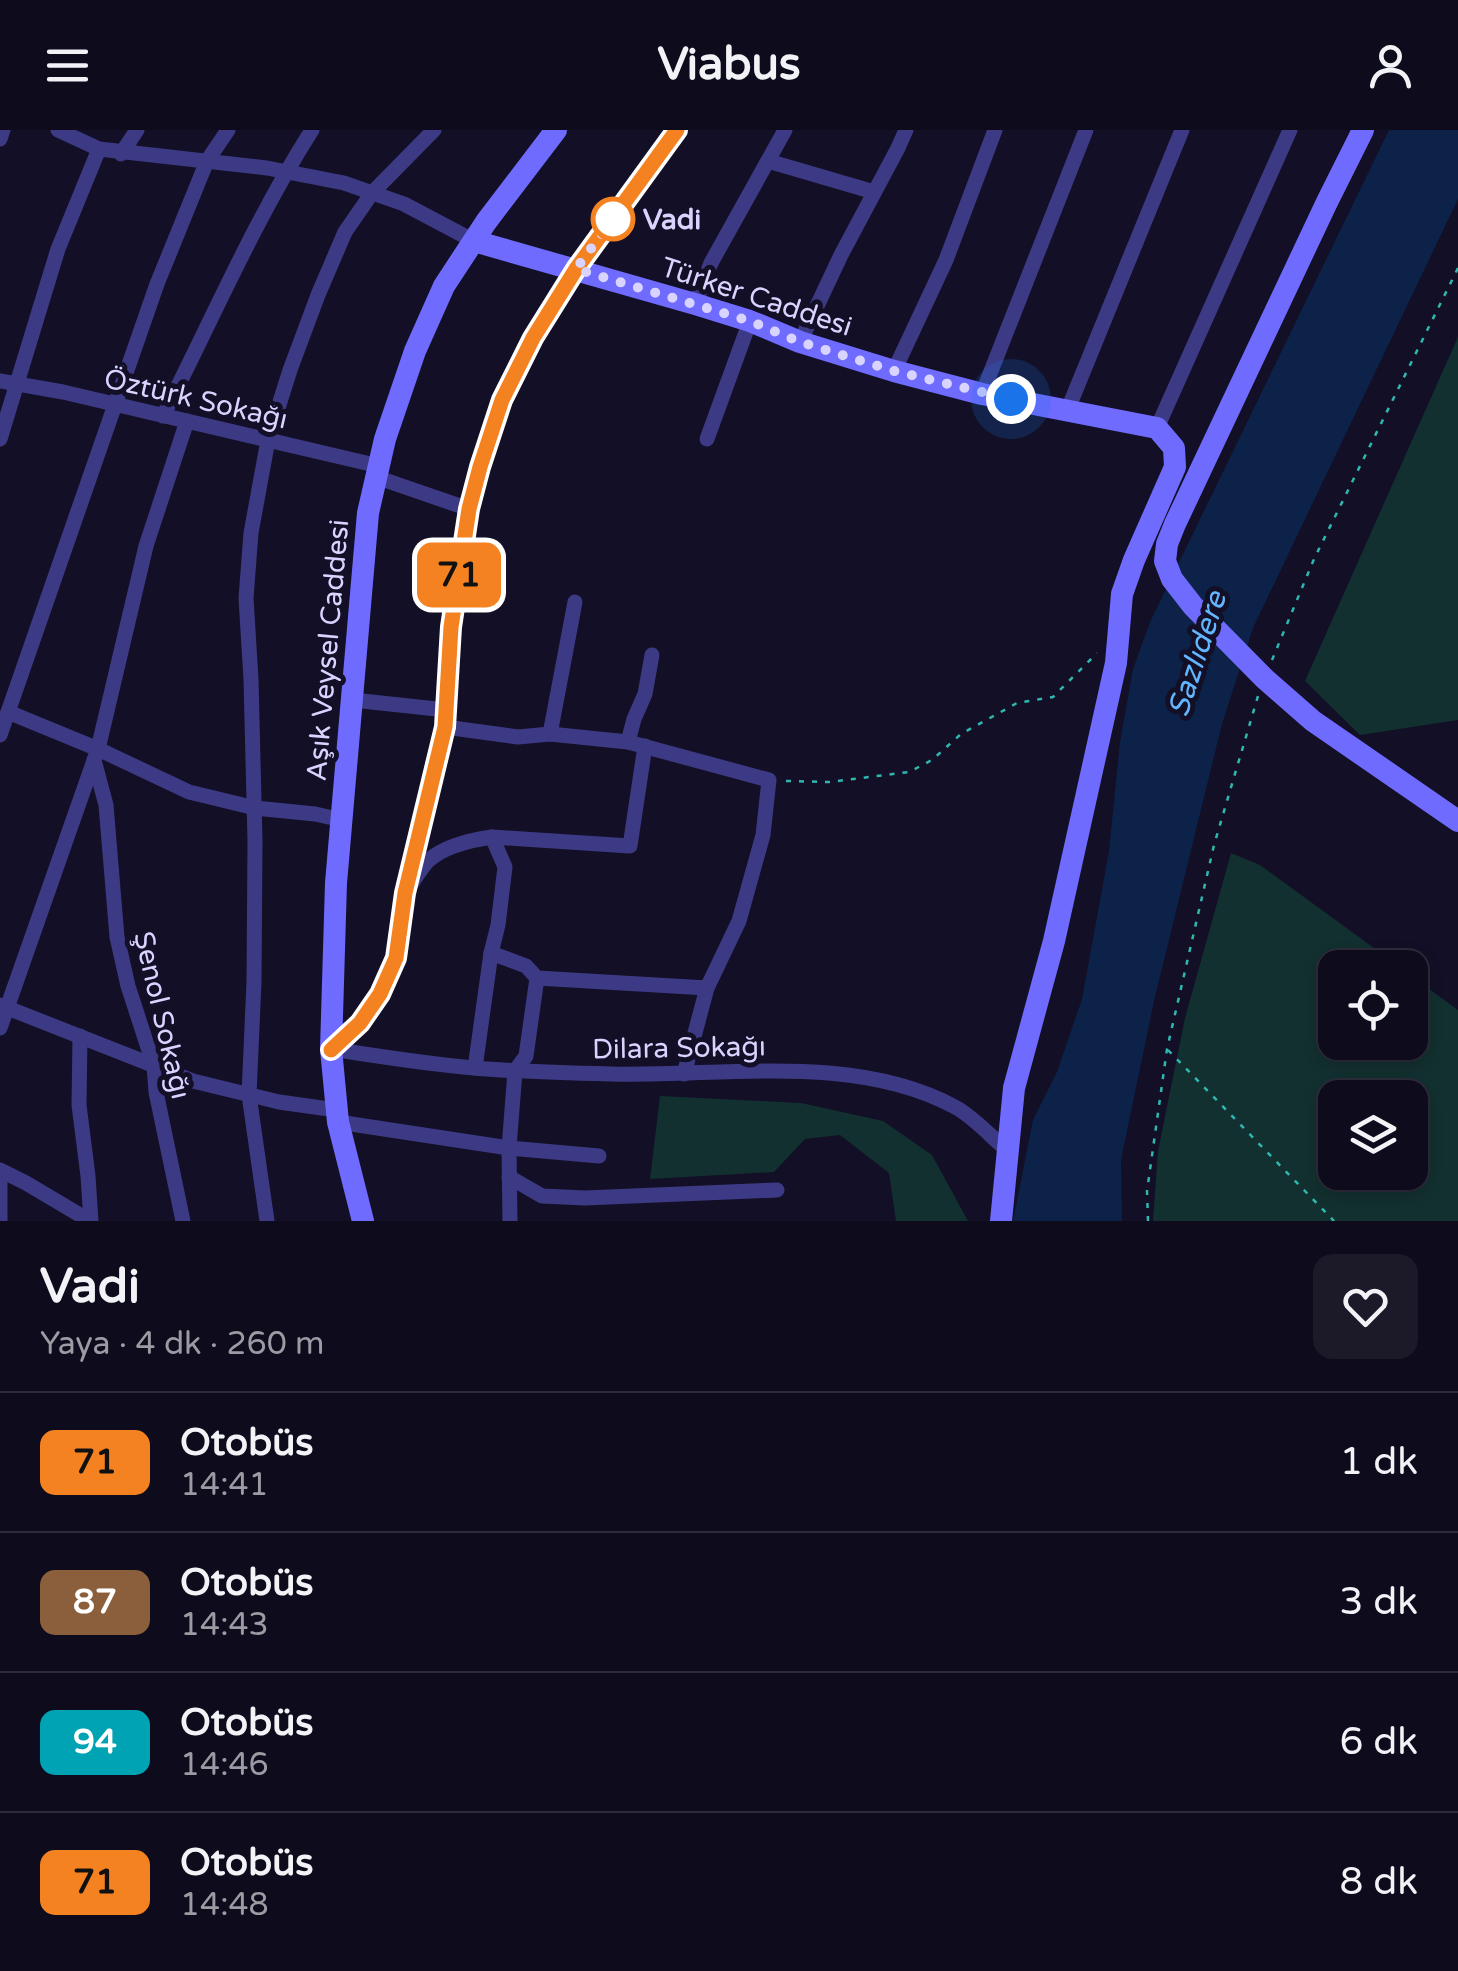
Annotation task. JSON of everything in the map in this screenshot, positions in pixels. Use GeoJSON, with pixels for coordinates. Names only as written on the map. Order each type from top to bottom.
{"type":"FeatureCollection","features":[{"type":"Feature","properties":{"kind":"street"},"geometry":{"type":"LineString","coordinates":[[0,138],[2,130]]}},
{"type":"Feature","properties":{"kind":"street","name":"Türker Caddesi"},"geometry":{"type":"LineString","coordinates":[[58,130],[99,150],[208,160],[344,183],[404,204],[474,241],[750,321],[800,342],[894,371],[982,394],[1156,428]]}},
{"type":"Feature","properties":{"kind":"street"},"geometry":{"type":"LineString","coordinates":[[121,154],[137,130]]}},
{"type":"Feature","properties":{"kind":"street"},"geometry":{"type":"LineString","coordinates":[[0,735],[157,284],[208,160],[228,130]]}},
{"type":"Feature","properties":{"kind":"street"},"geometry":{"type":"LineString","coordinates":[[163,416],[285,172],[312,130]]}},
{"type":"Feature","properties":{"kind":"street"},"geometry":{"type":"LineString","coordinates":[[268,1221],[250,1095],[254,808],[246,598],[251,533],[268,440],[290,370],[345,232],[372,193],[434,130]]}},
{"type":"Feature","properties":{"kind":"street","name":"Aşık Veysel Caddesi"},"geometry":{"type":"LineString","coordinates":[[363,1221],[337,1116],[331,1050],[336,883],[368,513],[385,439],[415,350],[444,286],[486,222],[556,130]]}},
{"type":"Feature","properties":{"kind":"street"},"geometry":{"type":"LineString","coordinates":[[331,1050],[360,1023],[380,994],[396,958],[405,893],[445,727],[451,627],[469,509],[502,400],[533,338],[576,269],[677,130]]}},
{"type":"Feature","properties":{"kind":"street"},"geometry":{"type":"LineString","coordinates":[[695,304],[711,263],[785,130]]}},
{"type":"Feature","properties":{"kind":"street"},"geometry":{"type":"LineString","coordinates":[[800,342],[840,254],[906,130]]}},
{"type":"Feature","properties":{"kind":"street"},"geometry":{"type":"LineString","coordinates":[[894,371],[946,260],[996,130]]}},
{"type":"Feature","properties":{"kind":"street"},"geometry":{"type":"LineString","coordinates":[[982,394],[1086,130]]}},
{"type":"Feature","properties":{"kind":"street"},"geometry":{"type":"LineString","coordinates":[[1068,409],[1182,130]]}},
{"type":"Feature","properties":{"kind":"street"},"geometry":{"type":"LineString","coordinates":[[1001,1221],[1014,1088],[1054,941],[1116,662],[1122,594],[1175,468],[1174,448],[1156,428],[1290,130]]}},
{"type":"Feature","properties":{"kind":"street"},"geometry":{"type":"LineString","coordinates":[[1364,130],[1167,544],[1166,561],[1172,579],[1198,610],[1312,721],[1458,820]]}},
{"type":"Feature","properties":{"kind":"street"},"geometry":{"type":"LineString","coordinates":[[0,439],[58,249],[99,150]]}},
{"type":"Feature","properties":{"kind":"street"},"geometry":{"type":"LineString","coordinates":[[768,161],[874,192]]}},
{"type":"Feature","properties":{"kind":"street"},"geometry":{"type":"LineString","coordinates":[[707,439],[750,321]]}},
{"type":"Feature","properties":{"kind":"street","name":"Öztürk Sokağı"},"geometry":{"type":"LineString","coordinates":[[0,381],[268,440],[378,472],[469,509]]}},
{"type":"Feature","properties":{"kind":"street"},"geometry":{"type":"LineString","coordinates":[[0,1028],[4,1006],[96,754],[146,546],[187,422]]}},
{"type":"Feature","properties":{"kind":"street"},"geometry":{"type":"LineString","coordinates":[[550,734],[576,602]]}},
{"type":"Feature","properties":{"kind":"street"},"geometry":{"type":"LineString","coordinates":[[628,742],[645,694],[652,654]]}},
{"type":"Feature","properties":{"kind":"street"},"geometry":{"type":"LineString","coordinates":[[353,700],[446,710]]}},
{"type":"Feature","properties":{"kind":"street"},"geometry":{"type":"LineString","coordinates":[[8,712],[189,792],[254,808],[342,820]]}},
{"type":"Feature","properties":{"kind":"street"},"geometry":{"type":"LineString","coordinates":[[445,727],[518,738],[550,734],[628,742],[769,780],[762,834],[739,921],[707,988],[684,1074]]}},
{"type":"Feature","properties":{"kind":"street"},"geometry":{"type":"LineString","coordinates":[[405,893],[430,860],[454,846],[492,837],[630,846],[645,746]]}},
{"type":"Feature","properties":{"kind":"street","name":"Şenol Sokağı"},"geometry":{"type":"LineString","coordinates":[[96,754],[106,804],[117,938],[154,1066],[183,1221]]}},
{"type":"Feature","properties":{"kind":"street"},"geometry":{"type":"LineString","coordinates":[[475,1068],[505,867],[492,837]]}},
{"type":"Feature","properties":{"kind":"street"},"geometry":{"type":"LineString","coordinates":[[490,953],[526,966],[537,978],[707,988]]}},
{"type":"Feature","properties":{"kind":"street"},"geometry":{"type":"LineString","coordinates":[[510,1221],[509,1148],[515,1071],[526,1056],[537,978]]}},
{"type":"Feature","properties":{"kind":"street"},"geometry":{"type":"LineString","coordinates":[[4,1006],[192,1081],[337,1116],[509,1148],[598,1156]]}},
{"type":"Feature","properties":{"kind":"street"},"geometry":{"type":"LineString","coordinates":[[80,1036],[80,1105],[90,1221]]}},
{"type":"Feature","properties":{"kind":"street","name":"Dilara Sokağı"},"geometry":{"type":"LineString","coordinates":[[331,1050],[515,1071],[646,1075],[794,1070],[852,1076],[906,1087],[958,1108],[1008,1151]]}},
{"type":"Feature","properties":{"kind":"street"},"geometry":{"type":"LineString","coordinates":[[0,1170],[90,1221]]}},
{"type":"Feature","properties":{"kind":"street"},"geometry":{"type":"LineString","coordinates":[[510,1177],[542,1196],[585,1198],[777,1190]]}},
{"type":"Feature","properties":{"kind":"street"},"geometry":{"type":"LineString","coordinates":[[0,1179],[0,1221]]}},
{"type":"Feature","properties":{"kind":"path"},"geometry":{"type":"LineString","coordinates":[[1148,1221],[1147,1191],[1167,1049],[1214,845],[1255,704],[1314,559],[1458,268]]}},
{"type":"Feature","properties":{"kind":"path"},"geometry":{"type":"LineString","coordinates":[[769,780],[829,782],[910,772],[932,760],[962,734],[1017,703],[1053,697],[1096,653]]}},
{"type":"Feature","properties":{"kind":"path"},"geometry":{"type":"LineString","coordinates":[[1167,1049],[1334,1221]]}},
{"type":"Feature","properties":{"kind":"green space"},"geometry":{"type":"Polygon","coordinates":[[[1458,337],[1458,720],[1360,735],[1305,681],[1458,337]]]}},
{"type":"Feature","properties":{"kind":"green space"},"geometry":{"type":"Polygon","coordinates":[[[1231,853],[1260,865],[1377,950],[1318,950],[1318,1060],[1428,1060],[1428,988],[1458,1010],[1458,1221],[1153,1221],[1158,1151],[1185,1018],[1231,853]]]}},
{"type":"Feature","properties":{"kind":"green space"},"geometry":{"type":"Polygon","coordinates":[[[660,1096],[801,1103],[883,1121],[932,1155],[968,1221],[896,1221],[889,1173],[840,1135],[805,1139],[774,1172],[650,1179],[660,1096]]]}},
{"type":"Feature","properties":{"kind":"water","name":"Sazlıdere"},"geometry":{"type":"Polygon","coordinates":[[[1389,130],[1458,130],[1458,199],[1253,628],[1222,724],[1154,1001],[1121,1160],[1122,1221],[1013,1221],[1033,1120],[1057,1072],[1082,999],[1109,851],[1120,742],[1133,669],[1151,620],[1389,130]]]}},
{"type":"Feature","properties":{"kind":"bus line","name":"71"},"geometry":{"type":"LineString","coordinates":[[331,1050],[360,1023],[380,994],[396,958],[405,893],[445,727],[451,627],[469,509],[502,400],[533,338],[576,269],[677,130]]}},
{"type":"Feature","properties":{"kind":"place","name":"Vadi"},"geometry":{"type":"Point","coordinates":[613,219]}},
{"type":"Feature","properties":{"kind":"route"},"geometry":{"type":"LineString","coordinates":[[613,219],[618,212],[576,269],[750,321],[800,342],[894,371],[1011,399]]}}]}
